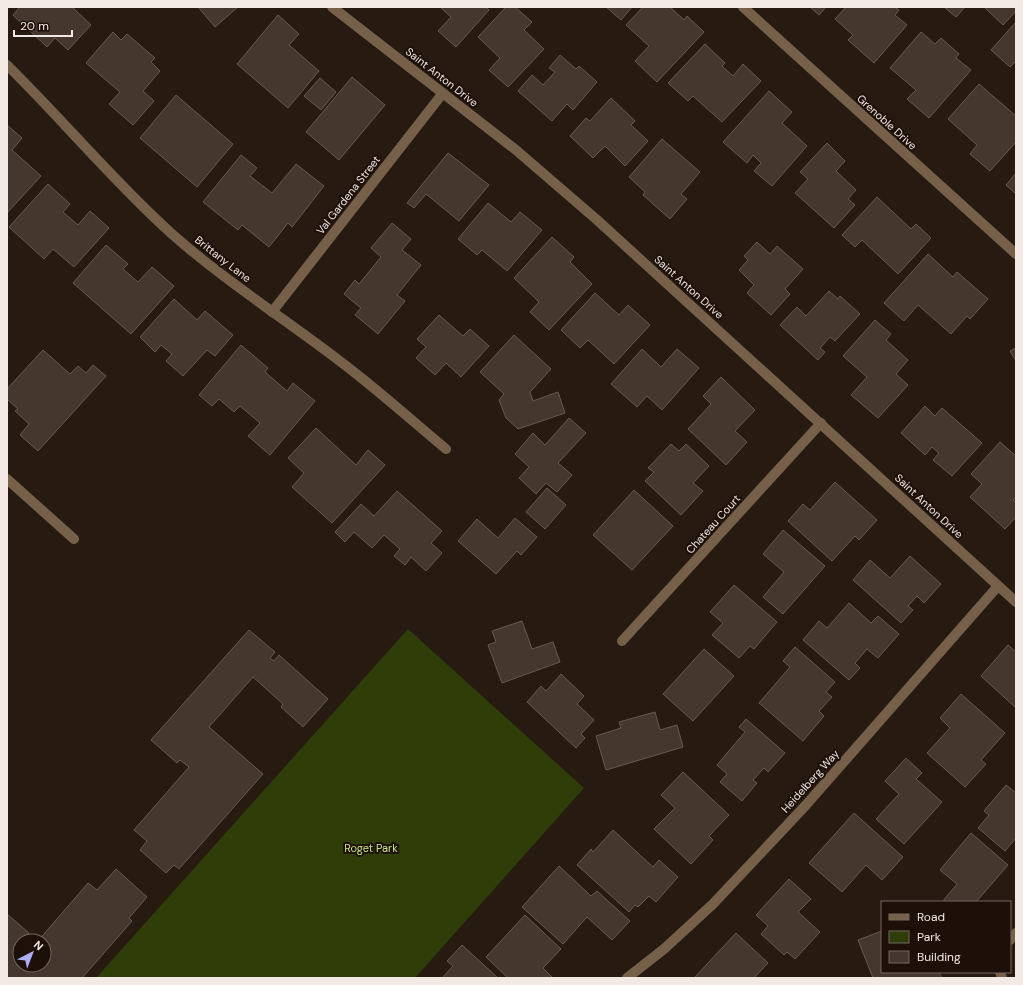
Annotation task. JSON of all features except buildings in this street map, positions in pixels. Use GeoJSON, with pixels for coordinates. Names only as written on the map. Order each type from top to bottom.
{"type":"FeatureCollection","features":[{"type":"Feature","properties":{"kind":"street","name":"Saint Anton Drive"},"geometry":{"type":"LineString","coordinates":[[332,7],[516,150],[596,219],[1016,602]]}},
{"type":"Feature","properties":{"kind":"street","name":"Grenoble Drive"},"geometry":{"type":"LineString","coordinates":[[742,7],[1016,254]]}},
{"type":"Feature","properties":{"kind":"street","name":"Brittany Lane"},"geometry":{"type":"LineString","coordinates":[[7,65],[153,216],[193,252],[341,362],[446,449]]}},
{"type":"Feature","properties":{"kind":"street","name":"Val Gardena Street"},"geometry":{"type":"LineString","coordinates":[[272,312],[443,93]]}},
{"type":"Feature","properties":{"kind":"street","name":"Chateau Court"},"geometry":{"type":"LineString","coordinates":[[622,640],[821,423]]}},
{"type":"Feature","properties":{"kind":"street"},"geometry":{"type":"LineString","coordinates":[[7,479],[74,539]]}},
{"type":"Feature","properties":{"kind":"street","name":"Heidelberg Way"},"geometry":{"type":"LineString","coordinates":[[627,978],[664,950],[713,904],[806,804],[998,586]]}},
{"type":"Feature","properties":{"kind":"green space","name":"Roget Park"},"geometry":{"type":"Polygon","coordinates":[[[408,629],[584,788],[415,978],[96,978],[408,629]]]}}]}
